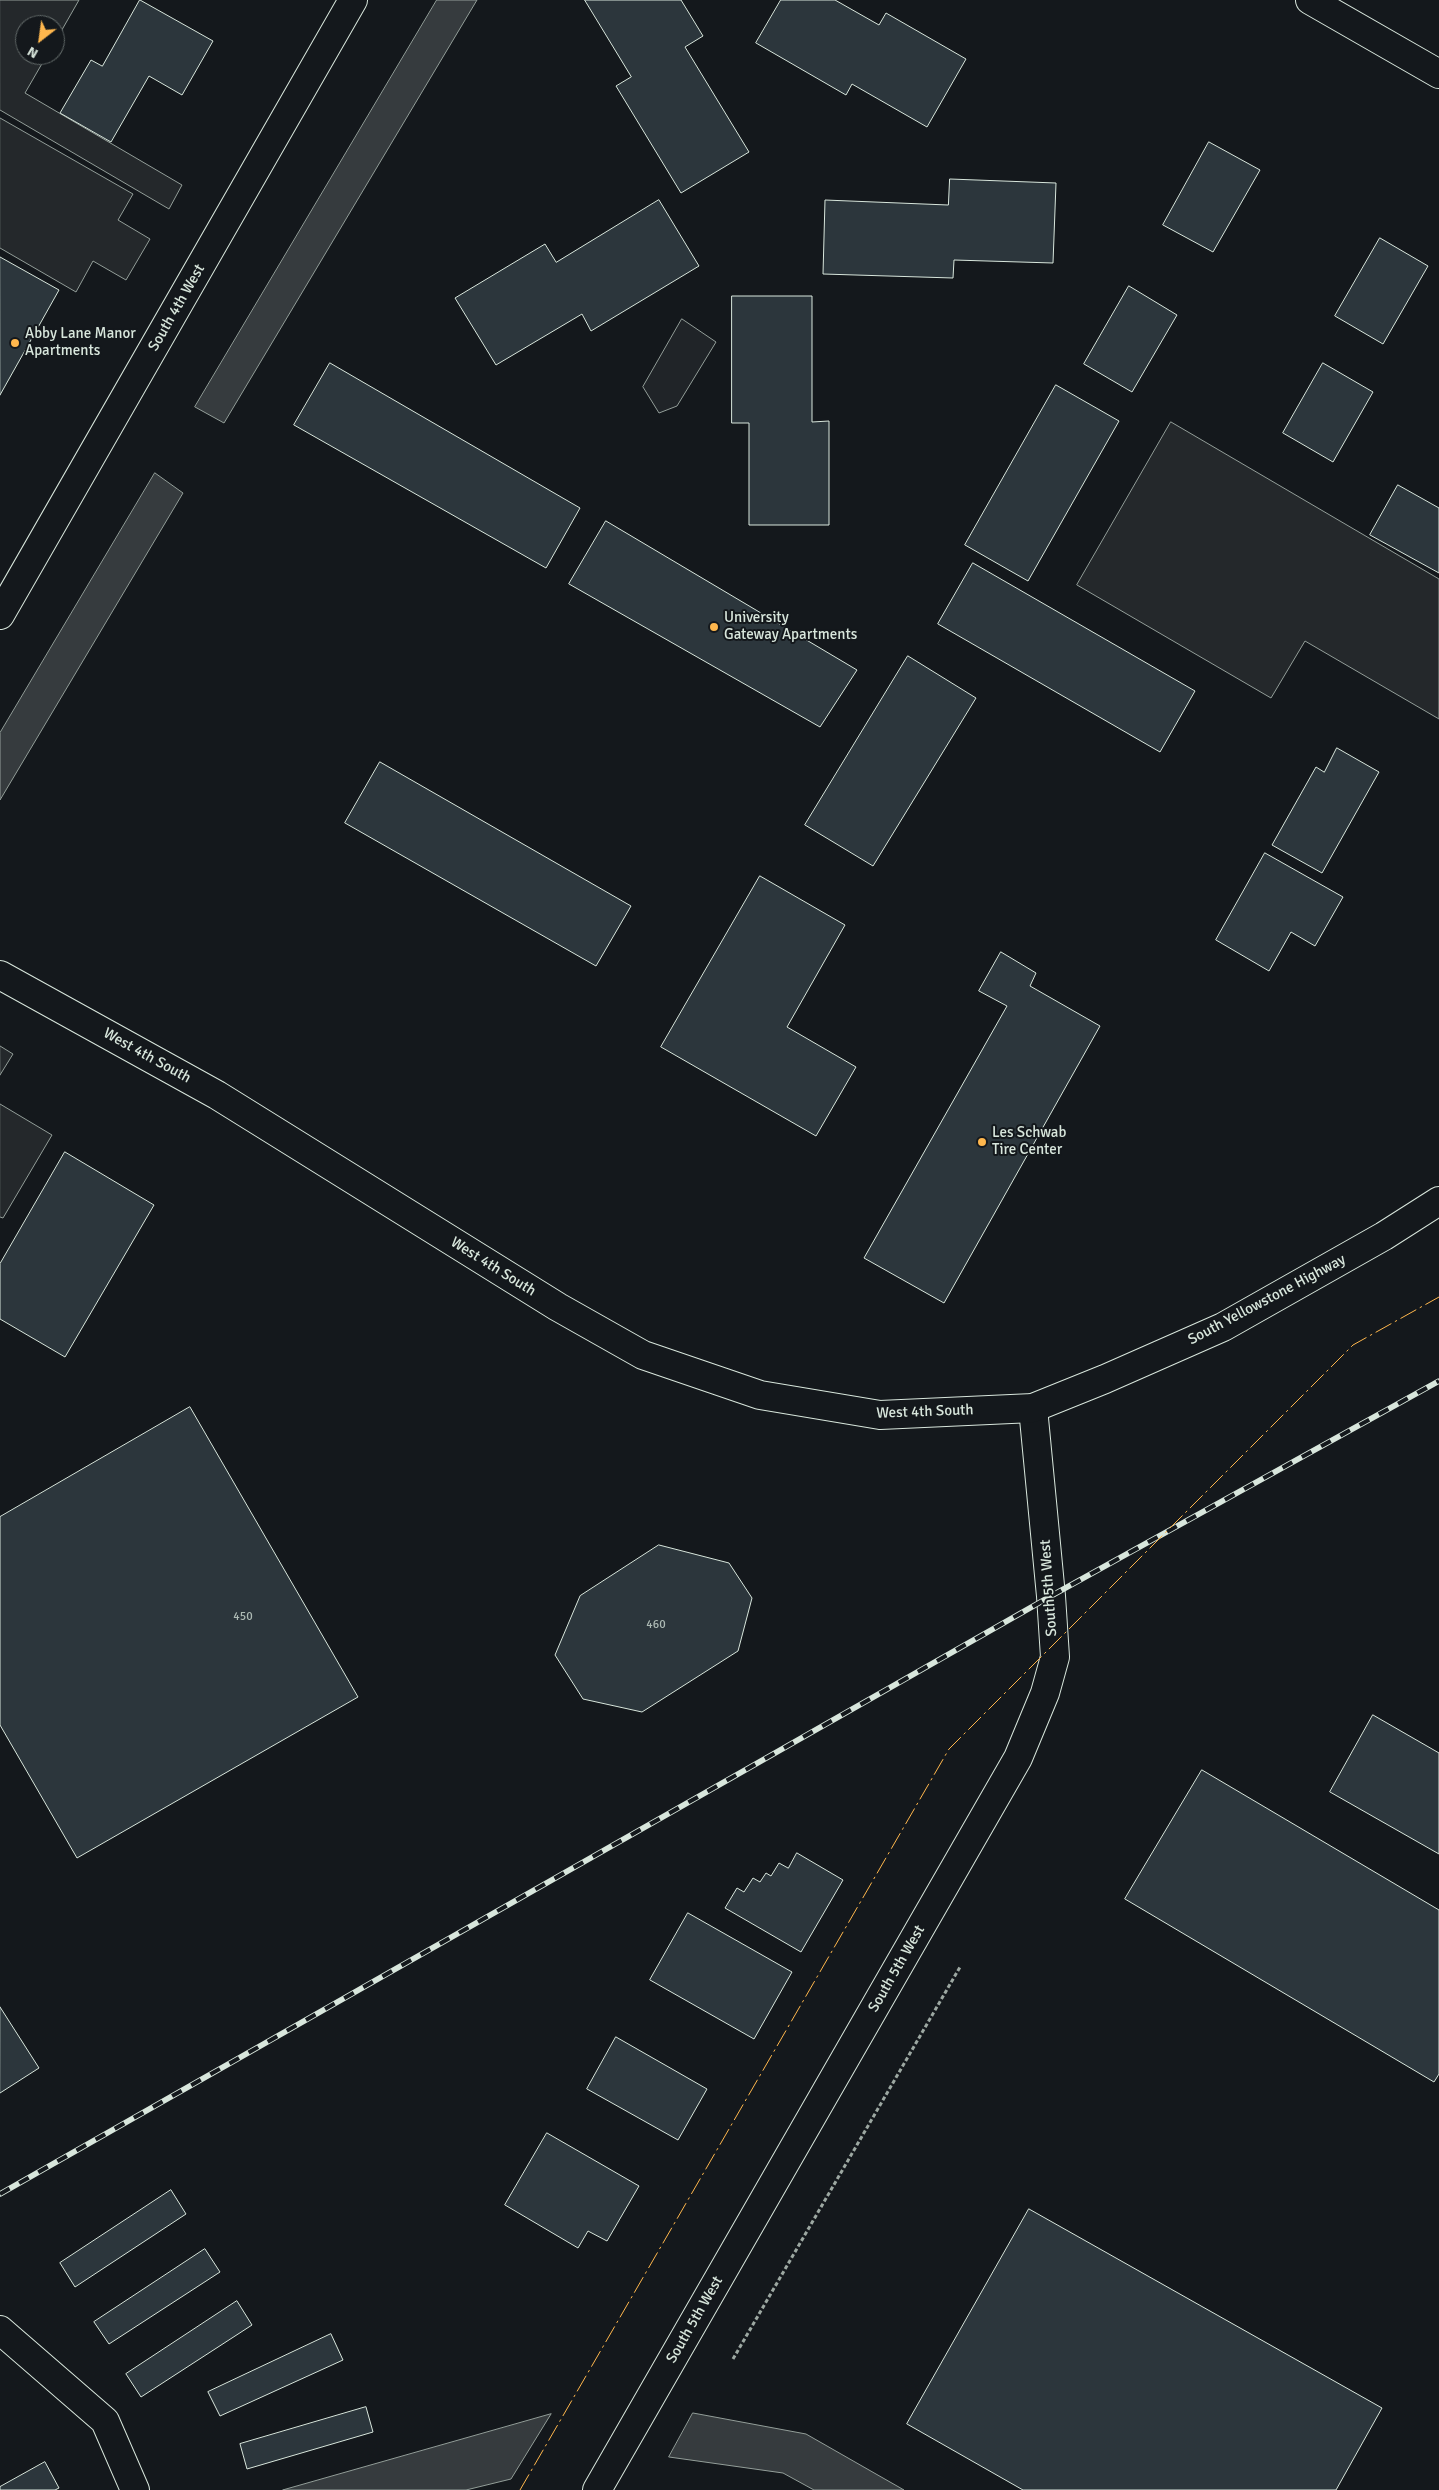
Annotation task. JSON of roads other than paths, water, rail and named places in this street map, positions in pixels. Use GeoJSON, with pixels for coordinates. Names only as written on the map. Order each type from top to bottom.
{"type":"FeatureCollection","features":[{"type":"Feature","properties":{"kind":"street","name":"South 4th West"},"geometry":{"type":"LineString","coordinates":[[0,615],[353,0]]}},
{"type":"Feature","properties":{"kind":"street"},"geometry":{"type":"LineString","coordinates":[[1310,0],[1439,74]]}},
{"type":"Feature","properties":{"kind":"street","name":"West 4th South"},"geometry":{"type":"LineString","coordinates":[[0,975],[217,1095],[558,1307],[643,1355],[760,1396],[880,1415],[1033,1408]]}},
{"type":"Feature","properties":{"kind":"street","name":"South Yellowstone Highway"},"geometry":{"type":"LineString","coordinates":[[1033,1408],[1105,1379],[1223,1326],[1384,1236],[1439,1201]]}},
{"type":"Feature","properties":{"kind":"street","name":"South 5th West"},"geometry":{"type":"LineString","coordinates":[[597,2490],[1018,1758],[1045,1693],[1054,1657],[1051,1596],[1033,1408]]}},
{"type":"Feature","properties":{"kind":"street"},"geometry":{"type":"LineString","coordinates":[[0,2330],[105,2421],[135,2490]]}},
{"type":"Feature","properties":{"kind":"railway"},"geometry":{"type":"LineString","coordinates":[[0,2194],[1051,1596],[1439,1381]]}},
{"type":"Feature","properties":{"kind":"place","name":"Abby Lane Manor Apartments"},"geometry":{"type":"Point","coordinates":[15,343]}},
{"type":"Feature","properties":{"kind":"place","name":"University Gateway Apartments"},"geometry":{"type":"Point","coordinates":[714,627]}},
{"type":"Feature","properties":{"kind":"place","name":"Les Schwab Tire Center"},"geometry":{"type":"Point","coordinates":[982,1142]}}]}
